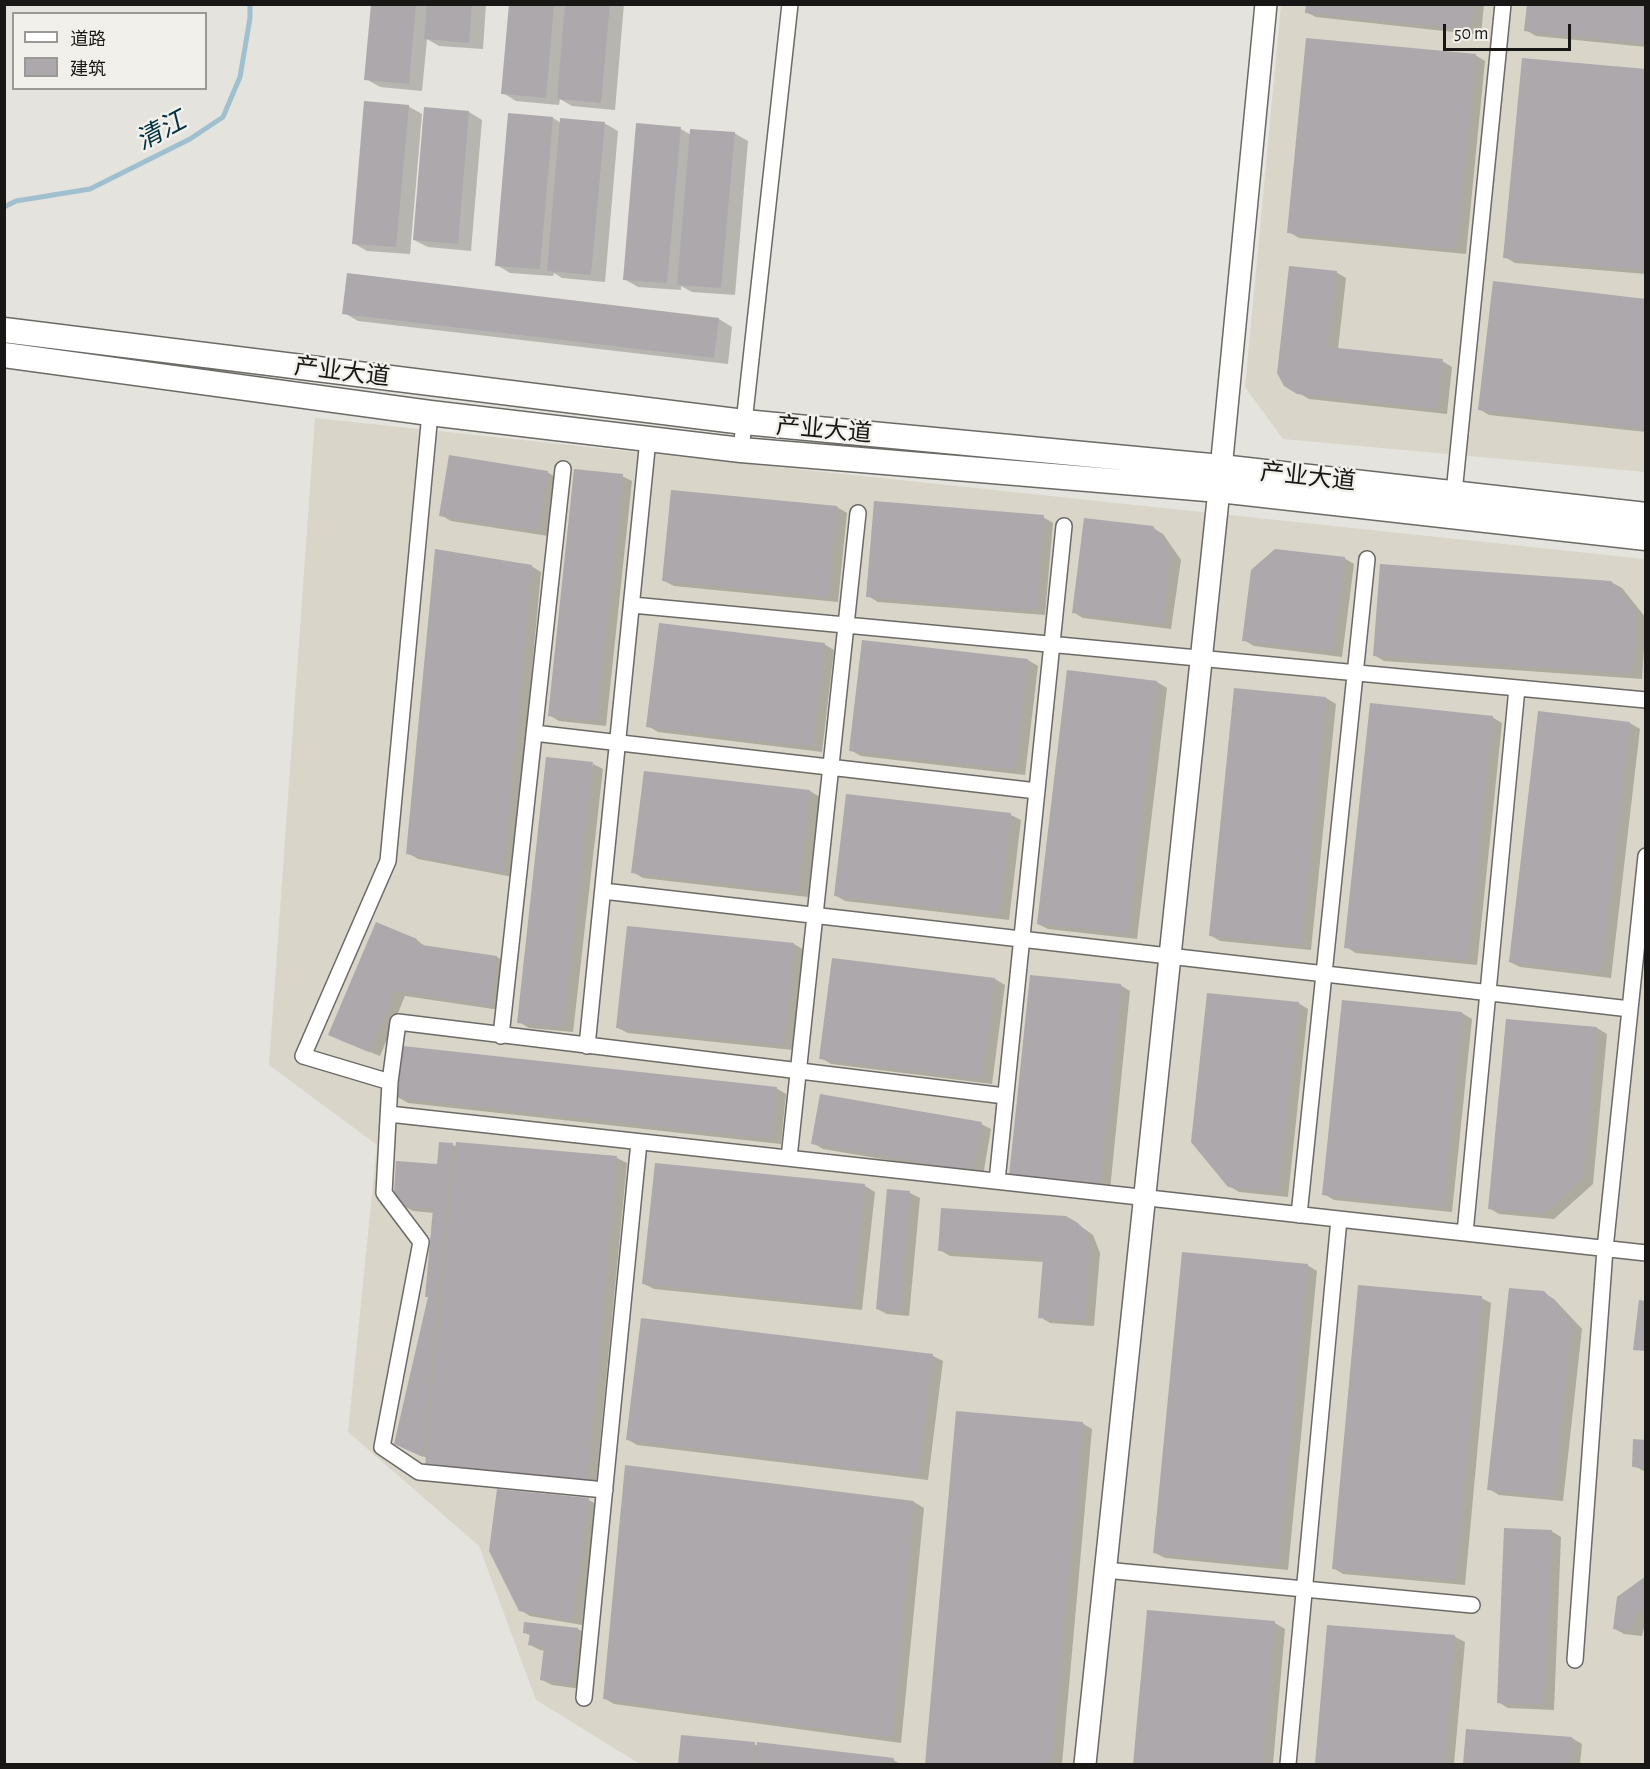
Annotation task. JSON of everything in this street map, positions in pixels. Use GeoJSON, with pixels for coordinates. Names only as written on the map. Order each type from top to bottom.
{"type":"FeatureCollection","features":[{"type":"Feature","properties":{"kind":"main road","name":"产业大道"},"geometry":{"type":"LineString","coordinates":[[4,330],[744,422],[1220,478],[1646,537]]}},
{"type":"Feature","properties":{"kind":"main road","name":"产业大道"},"geometry":{"type":"LineString","coordinates":[[4,355],[430,413],[741,450],[1454,493],[1646,515]]}},
{"type":"Feature","properties":{"kind":"street"},"geometry":{"type":"LineString","coordinates":[[741,450],[790,4]]}},
{"type":"Feature","properties":{"kind":"street"},"geometry":{"type":"LineString","coordinates":[[1085,1764],[1202,658],[1266,4]]}},
{"type":"Feature","properties":{"kind":"street"},"geometry":{"type":"LineString","coordinates":[[1454,493],[1503,4]]}},
{"type":"Feature","properties":{"kind":"street"},"geometry":{"type":"LineString","coordinates":[[390,1082],[303,1056],[388,861],[430,413]]}},
{"type":"Feature","properties":{"kind":"street"},"geometry":{"type":"LineString","coordinates":[[587,1047],[648,439]]}},
{"type":"Feature","properties":{"kind":"street"},"geometry":{"type":"LineString","coordinates":[[501,1036],[563,469]]}},
{"type":"Feature","properties":{"kind":"street"},"geometry":{"type":"LineString","coordinates":[[789,1158],[858,513]]}},
{"type":"Feature","properties":{"kind":"street"},"geometry":{"type":"LineString","coordinates":[[997,1181],[1064,526]]}},
{"type":"Feature","properties":{"kind":"street"},"geometry":{"type":"LineString","coordinates":[[1299,1215],[1367,559]]}},
{"type":"Feature","properties":{"kind":"street"},"geometry":{"type":"LineString","coordinates":[[632,605],[1646,700]]}},
{"type":"Feature","properties":{"kind":"street"},"geometry":{"type":"LineString","coordinates":[[1465,1233],[1518,688]]}},
{"type":"Feature","properties":{"kind":"street"},"geometry":{"type":"LineString","coordinates":[[534,733],[1036,791]]}},
{"type":"Feature","properties":{"kind":"street"},"geometry":{"type":"LineString","coordinates":[[1575,1660],[1605,1249],[1646,856]]}},
{"type":"Feature","properties":{"kind":"street"},"geometry":{"type":"LineString","coordinates":[[603,891],[1630,1010]]}},
{"type":"Feature","properties":{"kind":"street"},"geometry":{"type":"LineString","coordinates":[[605,1490],[419,1472],[382,1447],[421,1242],[384,1193],[390,1082],[398,1022],[587,1047],[1005,1096]]}},
{"type":"Feature","properties":{"kind":"street"},"geometry":{"type":"LineString","coordinates":[[389,1114],[1646,1253]]}},
{"type":"Feature","properties":{"kind":"street"},"geometry":{"type":"LineString","coordinates":[[585,1698],[639,1142]]}},
{"type":"Feature","properties":{"kind":"street"},"geometry":{"type":"LineString","coordinates":[[1288,1764],[1339,1219]]}},
{"type":"Feature","properties":{"kind":"street"},"geometry":{"type":"LineString","coordinates":[[1105,1570],[1472,1605]]}},
{"type":"Feature","properties":{"kind":"shaded area"},"geometry":{"type":"Polygon","coordinates":[[[1281,5],[1645,5],[1645,472],[1283,439],[1245,387],[1281,5]]]}},
{"type":"Feature","properties":{"kind":"shaded area"},"geometry":{"type":"Polygon","coordinates":[[[315,418],[1645,559],[1645,1764],[640,1764],[536,1700],[479,1546],[348,1432],[377,1145],[269,1065],[315,418]]]}},
{"type":"Feature","properties":{"kind":"building"},"geometry":{"type":"Polygon","coordinates":[[[371,4],[416,4],[409,84],[364,80],[371,4]]]}},
{"type":"Feature","properties":{"kind":"building"},"geometry":{"type":"Polygon","coordinates":[[[427,4],[472,4],[469,43],[424,39],[427,4]]]}},
{"type":"Feature","properties":{"kind":"building"},"geometry":{"type":"Polygon","coordinates":[[[509,4],[554,4],[546,98],[501,94],[509,4]]]}},
{"type":"Feature","properties":{"kind":"building"},"geometry":{"type":"Polygon","coordinates":[[[565,4],[610,4],[601,103],[557,99],[565,4]]]}},
{"type":"Feature","properties":{"kind":"building"},"geometry":{"type":"Polygon","coordinates":[[[1306,4],[1474,4],[1471,30],[1305,13],[1306,4]]]}},
{"type":"Feature","properties":{"kind":"building"},"geometry":{"type":"Polygon","coordinates":[[[1527,4],[1646,4],[1646,44],[1524,31],[1527,4]]]}},
{"type":"Feature","properties":{"kind":"building"},"geometry":{"type":"Polygon","coordinates":[[[1306,38],[1476,54],[1456,249],[1287,233],[1306,38]]]}},
{"type":"Feature","properties":{"kind":"building"},"geometry":{"type":"Polygon","coordinates":[[[1522,58],[1646,69],[1646,270],[1503,258],[1522,58]]]}},
{"type":"Feature","properties":{"kind":"building"},"geometry":{"type":"Polygon","coordinates":[[[364,101],[409,105],[396,247],[352,244],[364,101]]]}},
{"type":"Feature","properties":{"kind":"building"},"geometry":{"type":"Polygon","coordinates":[[[424,107],[469,111],[458,244],[413,240],[424,107]]]}},
{"type":"Feature","properties":{"kind":"building"},"geometry":{"type":"Polygon","coordinates":[[[508,113],[553,117],[540,269],[495,266],[508,113]]]}},
{"type":"Feature","properties":{"kind":"building"},"geometry":{"type":"Polygon","coordinates":[[[560,118],[605,122],[591,275],[547,271],[560,118]]]}},
{"type":"Feature","properties":{"kind":"building"},"geometry":{"type":"Polygon","coordinates":[[[636,123],[681,127],[667,283],[623,280],[636,123]]]}},
{"type":"Feature","properties":{"kind":"building"},"geometry":{"type":"Polygon","coordinates":[[[690,129],[735,132],[721,288],[677,285],[690,129]]]}},
{"type":"Feature","properties":{"kind":"building"},"geometry":{"type":"Polygon","coordinates":[[[1289,266],[1337,271],[1328,347],[1443,359],[1437,409],[1297,394],[1284,386],[1277,373],[1289,266]]]}},
{"type":"Feature","properties":{"kind":"building"},"geometry":{"type":"Polygon","coordinates":[[[347,273],[719,318],[714,358],[342,314],[347,273]]]}},
{"type":"Feature","properties":{"kind":"building"},"geometry":{"type":"Polygon","coordinates":[[[1493,281],[1646,299],[1646,429],[1478,410],[1493,281]]]}},
{"type":"Feature","properties":{"kind":"building"},"geometry":{"type":"Polygon","coordinates":[[[449,455],[548,471],[538,531],[439,516],[449,455]]]}},
{"type":"Feature","properties":{"kind":"building"},"geometry":{"type":"Polygon","coordinates":[[[574,469],[623,474],[596,721],[548,716],[574,469]]]}},
{"type":"Feature","properties":{"kind":"building"},"geometry":{"type":"Polygon","coordinates":[[[671,490],[837,506],[828,597],[662,581],[671,490]]]}},
{"type":"Feature","properties":{"kind":"building"},"geometry":{"type":"Polygon","coordinates":[[[874,501],[1044,515],[1036,611],[866,597],[874,501]]]}},
{"type":"Feature","properties":{"kind":"building"},"geometry":{"type":"Polygon","coordinates":[[[1084,518],[1153,526],[1171,554],[1162,624],[1072,613],[1084,518]]]}},
{"type":"Feature","properties":{"kind":"building"},"geometry":{"type":"Polygon","coordinates":[[[435,549],[532,565],[503,872],[406,854],[435,549]]]}},
{"type":"Feature","properties":{"kind":"building"},"geometry":{"type":"Polygon","coordinates":[[[1275,549],[1345,557],[1332,652],[1242,641],[1251,570],[1275,549]]]}},
{"type":"Feature","properties":{"kind":"building"},"geometry":{"type":"Polygon","coordinates":[[[1380,564],[1611,581],[1637,611],[1632,674],[1373,656],[1380,564]]]}},
{"type":"Feature","properties":{"kind":"building"},"geometry":{"type":"Polygon","coordinates":[[[659,623],[825,643],[812,747],[646,727],[659,623]]]}},
{"type":"Feature","properties":{"kind":"building"},"geometry":{"type":"Polygon","coordinates":[[[862,640],[1028,659],[1015,770],[849,751],[862,640]]]}},
{"type":"Feature","properties":{"kind":"building"},"geometry":{"type":"Polygon","coordinates":[[[1067,670],[1157,681],[1128,934],[1037,924],[1067,670]]]}},
{"type":"Feature","properties":{"kind":"building"},"geometry":{"type":"Polygon","coordinates":[[[1234,688],[1326,697],[1301,945],[1209,936],[1234,688]]]}},
{"type":"Feature","properties":{"kind":"building"},"geometry":{"type":"Polygon","coordinates":[[[1370,703],[1493,716],[1467,960],[1344,948],[1370,703]]]}},
{"type":"Feature","properties":{"kind":"building"},"geometry":{"type":"Polygon","coordinates":[[[1538,711],[1630,722],[1601,973],[1509,962],[1538,711]]]}},
{"type":"Feature","properties":{"kind":"building"},"geometry":{"type":"Polygon","coordinates":[[[546,757],[593,762],[563,1027],[517,1023],[546,757]]]}},
{"type":"Feature","properties":{"kind":"building"},"geometry":{"type":"Polygon","coordinates":[[[644,771],[810,790],[798,892],[631,873],[644,771]]]}},
{"type":"Feature","properties":{"kind":"building"},"geometry":{"type":"Polygon","coordinates":[[[846,794],[1011,813],[999,915],[834,896],[846,794]]]}},
{"type":"Feature","properties":{"kind":"building"},"geometry":{"type":"Polygon","coordinates":[[[376,922],[417,939],[415,944],[497,956],[490,1005],[395,991],[369,1052],[328,1035],[376,922]]]}},
{"type":"Feature","properties":{"kind":"building"},"geometry":{"type":"Polygon","coordinates":[[[627,926],[794,943],[784,1045],[616,1028],[627,926]]]}},
{"type":"Feature","properties":{"kind":"building"},"geometry":{"type":"Polygon","coordinates":[[[832,958],[995,978],[982,1079],[819,1059],[832,958]]]}},
{"type":"Feature","properties":{"kind":"building"},"geometry":{"type":"Polygon","coordinates":[[[1030,975],[1121,984],[1100,1185],[1009,1176],[1030,975]]]}},
{"type":"Feature","properties":{"kind":"building"},"geometry":{"type":"Polygon","coordinates":[[[1207,993],[1299,1002],[1278,1192],[1228,1187],[1191,1142],[1207,993]]]}},
{"type":"Feature","properties":{"kind":"building"},"geometry":{"type":"Polygon","coordinates":[[[1342,1000],[1462,1012],[1443,1207],[1322,1195],[1342,1000]]]}},
{"type":"Feature","properties":{"kind":"building"},"geometry":{"type":"Polygon","coordinates":[[[1506,1019],[1597,1027],[1583,1178],[1543,1214],[1488,1209],[1506,1019]]]}},
{"type":"Feature","properties":{"kind":"building"},"geometry":{"type":"Polygon","coordinates":[[[403,1046],[777,1087],[771,1139],[397,1098],[403,1046]]]}},
{"type":"Feature","properties":{"kind":"building"},"geometry":{"type":"Polygon","coordinates":[[[820,1094],[982,1122],[973,1171],[811,1144],[820,1094]]]}},
{"type":"Feature","properties":{"kind":"building"},"geometry":{"type":"Polygon","coordinates":[[[439,1142],[453,1143],[423,1457],[394,1444],[428,1297],[425,1297],[433,1209],[401,1206],[394,1193],[396,1161],[437,1164],[439,1142]]]}},
{"type":"Feature","properties":{"kind":"building"},"geometry":{"type":"Polygon","coordinates":[[[456,1142],[617,1156],[587,1480],[425,1466],[456,1142]]]}},
{"type":"Feature","properties":{"kind":"building"},"geometry":{"type":"Polygon","coordinates":[[[655,1163],[865,1184],[852,1306],[642,1284],[655,1163]]]}},
{"type":"Feature","properties":{"kind":"building"},"geometry":{"type":"Polygon","coordinates":[[[887,1189],[910,1191],[900,1312],[876,1309],[887,1189]]]}},
{"type":"Feature","properties":{"kind":"building"},"geometry":{"type":"Polygon","coordinates":[[[941,1208],[1066,1216],[1078,1223],[1087,1233],[1090,1246],[1085,1321],[1038,1318],[1043,1258],[938,1251],[941,1208]]]}},
{"type":"Feature","properties":{"kind":"building"},"geometry":{"type":"Polygon","coordinates":[[[1182,1252],[1308,1264],[1278,1565],[1153,1553],[1182,1252]]]}},
{"type":"Feature","properties":{"kind":"building"},"geometry":{"type":"Polygon","coordinates":[[[1358,1285],[1482,1296],[1455,1580],[1332,1569],[1358,1285]]]}},
{"type":"Feature","properties":{"kind":"building"},"geometry":{"type":"Polygon","coordinates":[[[1509,1288],[1544,1291],[1572,1322],[1553,1497],[1487,1490],[1509,1288]]]}},
{"type":"Feature","properties":{"kind":"building"},"geometry":{"type":"Polygon","coordinates":[[[1639,1300],[1646,1301],[1646,1351],[1633,1350],[1639,1300]]]}},
{"type":"Feature","properties":{"kind":"building"},"geometry":{"type":"Polygon","coordinates":[[[641,1318],[933,1354],[918,1476],[626,1440],[641,1318]]]}},
{"type":"Feature","properties":{"kind":"building"},"geometry":{"type":"Polygon","coordinates":[[[956,1411],[1083,1422],[1051,1764],[925,1764],[956,1411]]]}},
{"type":"Feature","properties":{"kind":"building"},"geometry":{"type":"Polygon","coordinates":[[[1633,1439],[1646,1440],[1646,1468],[1632,1467],[1633,1439]]]}},
{"type":"Feature","properties":{"kind":"building"},"geometry":{"type":"Polygon","coordinates":[[[625,1465],[914,1501],[892,1738],[603,1699],[625,1465]]]}},
{"type":"Feature","properties":{"kind":"building"},"geometry":{"type":"Polygon","coordinates":[[[497,1489],[589,1498],[572,1620],[519,1611],[489,1551],[497,1489]]]}},
{"type":"Feature","properties":{"kind":"building"},"geometry":{"type":"Polygon","coordinates":[[[1504,1528],[1552,1530],[1544,1705],[1497,1703],[1504,1528]]]}},
{"type":"Feature","properties":{"kind":"building"},"geometry":{"type":"Polygon","coordinates":[[[1646,1576],[1646,1606],[1635,1615],[1632,1631],[1613,1629],[1617,1597],[1646,1576]]]}},
{"type":"Feature","properties":{"kind":"building"},"geometry":{"type":"Polygon","coordinates":[[[1147,1610],[1275,1621],[1262,1764],[1133,1764],[1147,1610]]]}},
{"type":"Feature","properties":{"kind":"building"},"geometry":{"type":"Polygon","coordinates":[[[524,1622],[578,1628],[571,1684],[540,1680],[544,1647],[528,1645],[530,1634],[523,1633],[524,1622]]]}},
{"type":"Feature","properties":{"kind":"building"},"geometry":{"type":"Polygon","coordinates":[[[1327,1625],[1455,1635],[1444,1764],[1315,1764],[1327,1625]]]}},
{"type":"Feature","properties":{"kind":"building"},"geometry":{"type":"Polygon","coordinates":[[[1466,1729],[1572,1737],[1570,1764],[1463,1764],[1466,1729]]]}},
{"type":"Feature","properties":{"kind":"building"},"geometry":{"type":"Polygon","coordinates":[[[681,1735],[755,1742],[753,1764],[678,1764],[681,1735]]]}},
{"type":"Feature","properties":{"kind":"building"},"geometry":{"type":"Polygon","coordinates":[[[757,1742],[894,1758],[893,1764],[755,1764],[757,1742]]]}},
{"type":"Feature","properties":{"kind":"waterway","name":"清江"},"geometry":{"type":"LineString","coordinates":[[4,207],[16,201],[90,189],[190,139],[223,117],[240,77],[250,18],[250,4]]}}]}
